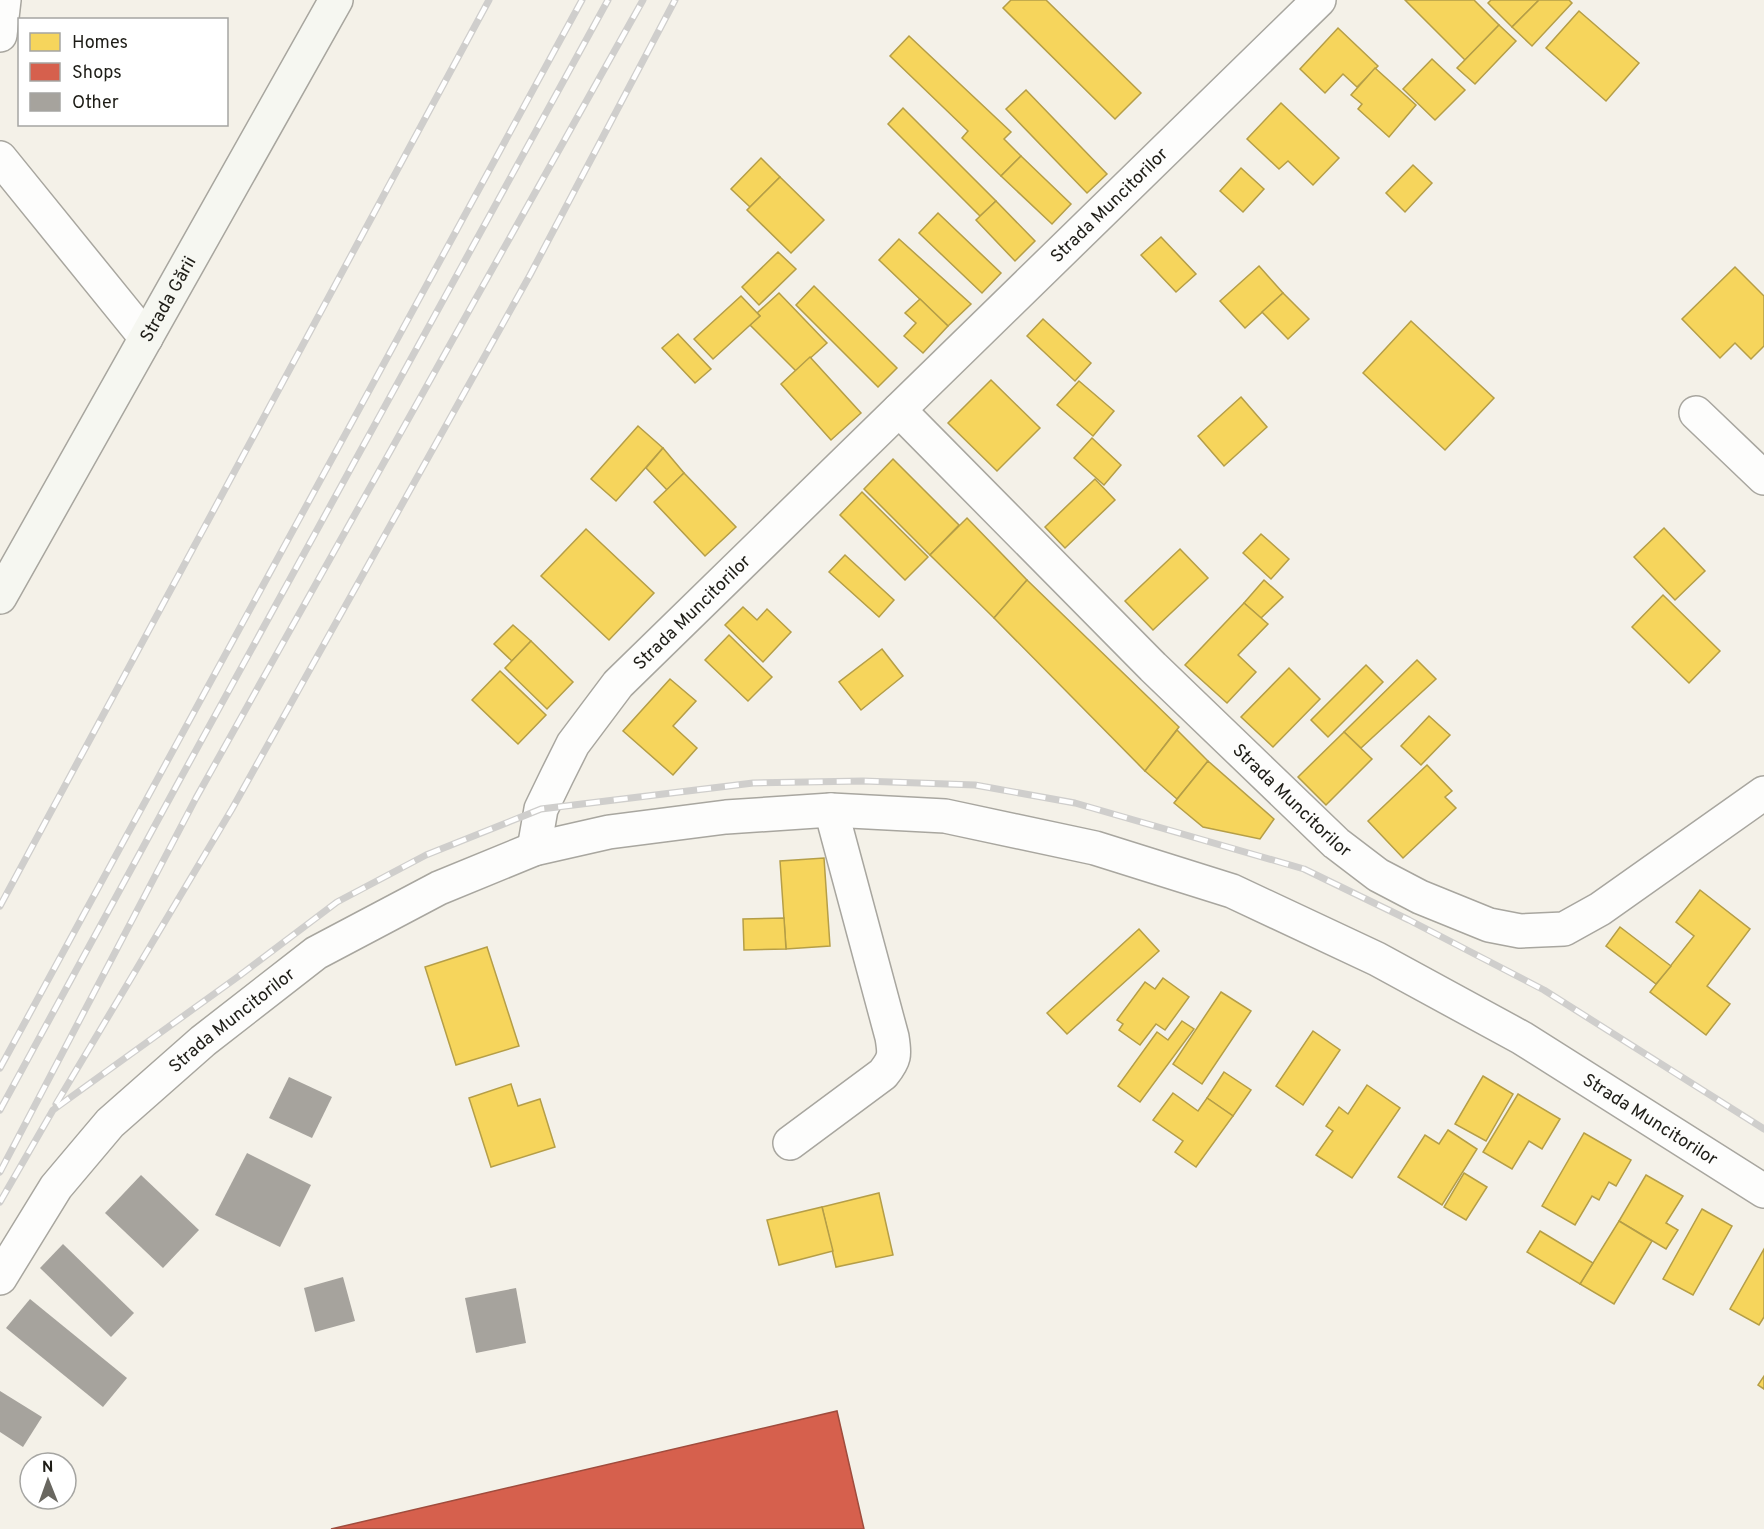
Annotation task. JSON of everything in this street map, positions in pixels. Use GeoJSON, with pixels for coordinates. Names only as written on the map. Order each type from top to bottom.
{"type":"FeatureCollection","features":[{"type":"Feature","properties":{"kind":"main road","name":"Strada Gării"},"geometry":{"type":"LineString","coordinates":[[0,597],[336,0]]}},
{"type":"Feature","properties":{"kind":"street"},"geometry":{"type":"LineString","coordinates":[[0,34],[4,0]]}},
{"type":"Feature","properties":{"kind":"street","name":"Strada Muncitorilor"},"geometry":{"type":"LineString","coordinates":[[534,849],[542,809],[573,744],[618,684],[1319,0]]}},
{"type":"Feature","properties":{"kind":"street"},"geometry":{"type":"LineString","coordinates":[[0,158],[146,338]]}},
{"type":"Feature","properties":{"kind":"street","name":"Strada Muncitorilor"},"geometry":{"type":"LineString","coordinates":[[899,410],[1153,667],[1336,843],[1378,874],[1420,897],[1489,925],[1520,931],[1564,929],[1600,909],[1764,793]]}},
{"type":"Feature","properties":{"kind":"street"},"geometry":{"type":"LineString","coordinates":[[1696,413],[1764,478]]}},
{"type":"Feature","properties":{"kind":"street"},"geometry":{"type":"LineString","coordinates":[[790,1143],[883,1074],[892,1062],[894,1049],[831,810]]}},
{"type":"Feature","properties":{"kind":"street","name":"Strada Muncitorilor"},"geometry":{"type":"LineString","coordinates":[[0,1278],[56,1187],[110,1123],[203,1041],[316,953],[439,888],[534,849],[609,832],[726,817],[831,810],[945,816],[1095,848],[1232,891],[1377,959],[1522,1038],[1764,1191]]}},
{"type":"Feature","properties":{"kind":"building: Homes"},"geometry":{"type":"Polygon","coordinates":[[[1011,0],[1046,0],[1141,93],[1115,119],[1003,8],[1011,0]]]}},
{"type":"Feature","properties":{"kind":"building: Homes"},"geometry":{"type":"Polygon","coordinates":[[[1405,0],[1474,0],[1499,25],[1465,60],[1405,0]]]}},
{"type":"Feature","properties":{"kind":"building: Homes"},"geometry":{"type":"Polygon","coordinates":[[[1491,0],[1539,0],[1512,27],[1488,3],[1491,0]]]}},
{"type":"Feature","properties":{"kind":"building: Homes"},"geometry":{"type":"Polygon","coordinates":[[[1539,0],[1569,0],[1572,3],[1532,46],[1512,27],[1539,0]]]}},
{"type":"Feature","properties":{"kind":"building: Homes"},"geometry":{"type":"Polygon","coordinates":[[[1579,11],[1639,63],[1606,101],[1546,48],[1579,11]]]}},
{"type":"Feature","properties":{"kind":"building: Homes"},"geometry":{"type":"Polygon","coordinates":[[[1499,25],[1516,41],[1475,84],[1457,68],[1499,25]]]}},
{"type":"Feature","properties":{"kind":"building: Homes"},"geometry":{"type":"Polygon","coordinates":[[[1338,28],[1378,66],[1357,87],[1343,74],[1325,93],[1300,69],[1338,28]]]}},
{"type":"Feature","properties":{"kind":"building: Homes"},"geometry":{"type":"Polygon","coordinates":[[[909,36],[1011,132],[1004,139],[1021,156],[1001,176],[962,138],[968,131],[890,56],[909,36]]]}},
{"type":"Feature","properties":{"kind":"building: Homes"},"geometry":{"type":"Polygon","coordinates":[[[1432,59],[1465,90],[1435,120],[1403,89],[1432,59]]]}},
{"type":"Feature","properties":{"kind":"building: Homes"},"geometry":{"type":"Polygon","coordinates":[[[1375,68],[1416,105],[1389,137],[1358,109],[1362,104],[1351,95],[1375,68]]]}},
{"type":"Feature","properties":{"kind":"building: Homes"},"geometry":{"type":"Polygon","coordinates":[[[1026,90],[1107,174],[1087,193],[1006,109],[1026,90]]]}},
{"type":"Feature","properties":{"kind":"building: Homes"},"geometry":{"type":"Polygon","coordinates":[[[1281,103],[1339,158],[1313,185],[1288,161],[1279,169],[1247,139],[1281,103]]]}},
{"type":"Feature","properties":{"kind":"building: Homes"},"geometry":{"type":"Polygon","coordinates":[[[903,108],[996,201],[980,216],[888,124],[903,108]]]}},
{"type":"Feature","properties":{"kind":"building: Homes"},"geometry":{"type":"Polygon","coordinates":[[[1021,156],[1071,204],[1052,224],[1001,176],[1021,156]]]}},
{"type":"Feature","properties":{"kind":"building: Homes"},"geometry":{"type":"Polygon","coordinates":[[[761,158],[780,177],[750,207],[731,189],[761,158]]]}},
{"type":"Feature","properties":{"kind":"building: Homes"},"geometry":{"type":"Polygon","coordinates":[[[1413,165],[1432,183],[1405,212],[1386,193],[1413,165]]]}},
{"type":"Feature","properties":{"kind":"building: Homes"},"geometry":{"type":"Polygon","coordinates":[[[1241,168],[1264,189],[1243,212],[1220,191],[1241,168]]]}},
{"type":"Feature","properties":{"kind":"building: Homes"},"geometry":{"type":"Polygon","coordinates":[[[780,177],[824,220],[791,253],[747,210],[780,177]]]}},
{"type":"Feature","properties":{"kind":"building: Homes"},"geometry":{"type":"Polygon","coordinates":[[[996,201],[1035,241],[1015,261],[976,220],[996,201]]]}},
{"type":"Feature","properties":{"kind":"building: Homes"},"geometry":{"type":"Polygon","coordinates":[[[938,213],[1001,273],[982,293],[919,233],[938,213]]]}},
{"type":"Feature","properties":{"kind":"building: Homes"},"geometry":{"type":"Polygon","coordinates":[[[1161,237],[1196,274],[1176,292],[1141,255],[1161,237]]]}},
{"type":"Feature","properties":{"kind":"building: Homes"},"geometry":{"type":"Polygon","coordinates":[[[899,239],[971,304],[948,326],[879,260],[899,239]]]}},
{"type":"Feature","properties":{"kind":"building: Homes"},"geometry":{"type":"Polygon","coordinates":[[[778,252],[796,269],[759,305],[742,287],[778,252]]]}},
{"type":"Feature","properties":{"kind":"building: Homes"},"geometry":{"type":"Polygon","coordinates":[[[1259,266],[1283,293],[1245,328],[1220,301],[1259,266]]]}},
{"type":"Feature","properties":{"kind":"building: Homes"},"geometry":{"type":"Polygon","coordinates":[[[1735,267],[1764,296],[1764,346],[1751,359],[1735,343],[1720,358],[1682,319],[1735,267]]]}},
{"type":"Feature","properties":{"kind":"building: Homes"},"geometry":{"type":"Polygon","coordinates":[[[814,286],[897,368],[878,387],[796,305],[814,286]]]}},
{"type":"Feature","properties":{"kind":"building: Homes"},"geometry":{"type":"Polygon","coordinates":[[[779,293],[827,343],[796,371],[750,325],[760,316],[757,313],[779,293]]]}},
{"type":"Feature","properties":{"kind":"building: Homes"},"geometry":{"type":"Polygon","coordinates":[[[1283,293],[1309,319],[1288,339],[1262,312],[1283,293]]]}},
{"type":"Feature","properties":{"kind":"building: Homes"},"geometry":{"type":"Polygon","coordinates":[[[741,296],[760,316],[713,359],[694,339],[741,296]]]}},
{"type":"Feature","properties":{"kind":"building: Homes"},"geometry":{"type":"Polygon","coordinates":[[[920,299],[948,326],[923,353],[904,336],[916,323],[905,313],[920,299]]]}},
{"type":"Feature","properties":{"kind":"building: Homes"},"geometry":{"type":"Polygon","coordinates":[[[1043,319],[1091,363],[1075,381],[1027,336],[1043,319]]]}},
{"type":"Feature","properties":{"kind":"building: Homes"},"geometry":{"type":"Polygon","coordinates":[[[1411,321],[1494,398],[1445,450],[1363,373],[1411,321]]]}},
{"type":"Feature","properties":{"kind":"building: Homes"},"geometry":{"type":"Polygon","coordinates":[[[678,334],[711,369],[695,383],[662,348],[678,334]]]}},
{"type":"Feature","properties":{"kind":"building: Homes"},"geometry":{"type":"Polygon","coordinates":[[[810,357],[861,413],[831,440],[781,384],[810,357]]]}},
{"type":"Feature","properties":{"kind":"building: Homes"},"geometry":{"type":"Polygon","coordinates":[[[991,380],[1040,428],[997,471],[948,423],[991,380]]]}},
{"type":"Feature","properties":{"kind":"building: Homes"},"geometry":{"type":"Polygon","coordinates":[[[1079,381],[1114,411],[1093,436],[1057,405],[1079,381]]]}},
{"type":"Feature","properties":{"kind":"building: Homes"},"geometry":{"type":"Polygon","coordinates":[[[1241,397],[1267,427],[1224,466],[1198,436],[1241,397]]]}},
{"type":"Feature","properties":{"kind":"building: Homes"},"geometry":{"type":"Polygon","coordinates":[[[638,426],[663,448],[616,501],[591,479],[638,426]]]}},
{"type":"Feature","properties":{"kind":"building: Homes"},"geometry":{"type":"Polygon","coordinates":[[[1092,438],[1121,465],[1104,485],[1074,458],[1092,438]]]}},
{"type":"Feature","properties":{"kind":"building: Homes"},"geometry":{"type":"Polygon","coordinates":[[[663,448],[684,473],[667,490],[646,468],[663,448]]]}},
{"type":"Feature","properties":{"kind":"building: Homes"},"geometry":{"type":"Polygon","coordinates":[[[893,459],[959,525],[930,555],[864,489],[893,459]]]}},
{"type":"Feature","properties":{"kind":"building: Homes"},"geometry":{"type":"Polygon","coordinates":[[[684,473],[736,527],[705,556],[654,502],[684,473]]]}},
{"type":"Feature","properties":{"kind":"building: Homes"},"geometry":{"type":"Polygon","coordinates":[[[1095,479],[1115,500],[1065,548],[1045,527],[1095,479]]]}},
{"type":"Feature","properties":{"kind":"building: Homes"},"geometry":{"type":"Polygon","coordinates":[[[862,492],[928,557],[905,580],[840,515],[862,492]]]}},
{"type":"Feature","properties":{"kind":"building: Homes"},"geometry":{"type":"Polygon","coordinates":[[[967,518],[1027,580],[994,618],[930,555],[967,518]]]}},
{"type":"Feature","properties":{"kind":"building: Homes"},"geometry":{"type":"Polygon","coordinates":[[[1664,528],[1705,571],[1675,600],[1634,557],[1664,528]]]}},
{"type":"Feature","properties":{"kind":"building: Homes"},"geometry":{"type":"Polygon","coordinates":[[[586,529],[654,593],[609,640],[541,576],[586,529]]]}},
{"type":"Feature","properties":{"kind":"building: Homes"},"geometry":{"type":"Polygon","coordinates":[[[1261,534],[1289,559],[1271,579],[1243,553],[1261,534]]]}},
{"type":"Feature","properties":{"kind":"building: Homes"},"geometry":{"type":"Polygon","coordinates":[[[1180,549],[1208,578],[1153,630],[1125,601],[1180,549]]]}},
{"type":"Feature","properties":{"kind":"building: Homes"},"geometry":{"type":"Polygon","coordinates":[[[845,555],[894,600],[879,617],[829,572],[845,555]]]}},
{"type":"Feature","properties":{"kind":"building: Homes"},"geometry":{"type":"Polygon","coordinates":[[[1027,580],[1179,727],[1145,771],[994,618],[1027,580]]]}},
{"type":"Feature","properties":{"kind":"building: Homes"},"geometry":{"type":"Polygon","coordinates":[[[1264,580],[1283,597],[1261,618],[1244,603],[1264,580]]]}},
{"type":"Feature","properties":{"kind":"building: Homes"},"geometry":{"type":"Polygon","coordinates":[[[1663,595],[1720,651],[1689,683],[1632,627],[1663,595]]]}},
{"type":"Feature","properties":{"kind":"building: Homes"},"geometry":{"type":"Polygon","coordinates":[[[1244,603],[1268,624],[1238,655],[1256,672],[1227,703],[1185,665],[1244,603]]]}},
{"type":"Feature","properties":{"kind":"building: Homes"},"geometry":{"type":"Polygon","coordinates":[[[743,607],[757,620],[767,609],[791,632],[763,662],[725,625],[743,607]]]}},
{"type":"Feature","properties":{"kind":"building: Homes"},"geometry":{"type":"Polygon","coordinates":[[[513,625],[531,641],[512,661],[494,644],[513,625]]]}},
{"type":"Feature","properties":{"kind":"building: Homes"},"geometry":{"type":"Polygon","coordinates":[[[729,635],[772,677],[748,701],[705,660],[729,635]]]}},
{"type":"Feature","properties":{"kind":"building: Homes"},"geometry":{"type":"Polygon","coordinates":[[[531,641],[573,682],[547,709],[505,668],[531,641]]]}},
{"type":"Feature","properties":{"kind":"building: Homes"},"geometry":{"type":"Polygon","coordinates":[[[882,649],[903,676],[861,710],[839,682],[882,649]]]}},
{"type":"Feature","properties":{"kind":"building: Homes"},"geometry":{"type":"Polygon","coordinates":[[[1417,660],[1436,679],[1361,748],[1344,732],[1417,660]]]}},
{"type":"Feature","properties":{"kind":"building: Homes"},"geometry":{"type":"Polygon","coordinates":[[[1366,665],[1383,682],[1328,737],[1311,720],[1366,665]]]}},
{"type":"Feature","properties":{"kind":"building: Homes"},"geometry":{"type":"Polygon","coordinates":[[[1289,668],[1320,699],[1273,747],[1241,717],[1289,668]]]}},
{"type":"Feature","properties":{"kind":"building: Homes"},"geometry":{"type":"Polygon","coordinates":[[[500,671],[546,715],[518,744],[472,700],[500,671]]]}},
{"type":"Feature","properties":{"kind":"building: Homes"},"geometry":{"type":"Polygon","coordinates":[[[670,679],[696,701],[673,726],[697,748],[673,775],[623,731],[670,679]]]}},
{"type":"Feature","properties":{"kind":"building: Homes"},"geometry":{"type":"Polygon","coordinates":[[[1429,716],[1450,735],[1421,765],[1401,746],[1429,716]]]}},
{"type":"Feature","properties":{"kind":"building: Homes"},"geometry":{"type":"Polygon","coordinates":[[[1177,730],[1208,761],[1177,799],[1145,771],[1177,730]]]}},
{"type":"Feature","properties":{"kind":"building: Homes"},"geometry":{"type":"Polygon","coordinates":[[[1344,732],[1372,759],[1326,805],[1298,777],[1344,732]]]}},
{"type":"Feature","properties":{"kind":"building: Homes"},"geometry":{"type":"Polygon","coordinates":[[[1208,761],[1274,819],[1260,839],[1203,827],[1174,803],[1208,761]]]}},
{"type":"Feature","properties":{"kind":"building: Homes"},"geometry":{"type":"Polygon","coordinates":[[[1427,765],[1452,791],[1445,797],[1456,808],[1403,858],[1368,821],[1427,765]]]}},
{"type":"Feature","properties":{"kind":"building: Homes"},"geometry":{"type":"Polygon","coordinates":[[[824,858],[830,946],[786,949],[780,861],[824,858]]]}},
{"type":"Feature","properties":{"kind":"building: Homes"},"geometry":{"type":"Polygon","coordinates":[[[1700,890],[1750,929],[1707,986],[1730,1004],[1706,1035],[1650,992],[1694,936],[1676,922],[1700,890]]]}},
{"type":"Feature","properties":{"kind":"building: Homes"},"geometry":{"type":"Polygon","coordinates":[[[784,918],[786,949],[744,950],[743,919],[784,918]]]}},
{"type":"Feature","properties":{"kind":"building: Homes"},"geometry":{"type":"Polygon","coordinates":[[[1620,927],[1671,966],[1656,984],[1606,946],[1620,927]]]}},
{"type":"Feature","properties":{"kind":"building: Homes"},"geometry":{"type":"Polygon","coordinates":[[[1139,929],[1159,951],[1067,1034],[1047,1013],[1139,929]]]}},
{"type":"Feature","properties":{"kind":"building: Homes"},"geometry":{"type":"Polygon","coordinates":[[[487,947],[519,1046],[456,1065],[425,967],[487,947]]]}},
{"type":"Feature","properties":{"kind":"building: Homes"},"geometry":{"type":"Polygon","coordinates":[[[1163,978],[1189,997],[1165,1030],[1156,1024],[1140,1045],[1119,1030],[1123,1024],[1117,1020],[1145,982],[1155,989],[1163,978]]]}},
{"type":"Feature","properties":{"kind":"building: Homes"},"geometry":{"type":"Polygon","coordinates":[[[1221,992],[1251,1011],[1202,1084],[1173,1064],[1221,992]]]}},
{"type":"Feature","properties":{"kind":"building: Homes"},"geometry":{"type":"Polygon","coordinates":[[[1182,1021],[1194,1029],[1140,1102],[1118,1086],[1157,1032],[1168,1040],[1182,1021]]]}},
{"type":"Feature","properties":{"kind":"building: Homes"},"geometry":{"type":"Polygon","coordinates":[[[1313,1031],[1340,1050],[1303,1105],[1276,1086],[1313,1031]]]}},
{"type":"Feature","properties":{"kind":"building: Homes"},"geometry":{"type":"Polygon","coordinates":[[[1224,1072],[1251,1090],[1233,1116],[1207,1098],[1224,1072]]]}},
{"type":"Feature","properties":{"kind":"building: Homes"},"geometry":{"type":"Polygon","coordinates":[[[1483,1076],[1513,1094],[1486,1141],[1455,1124],[1483,1076]]]}},
{"type":"Feature","properties":{"kind":"building: Homes"},"geometry":{"type":"Polygon","coordinates":[[[511,1084],[518,1106],[540,1099],[555,1147],[491,1167],[469,1098],[511,1084]]]}},
{"type":"Feature","properties":{"kind":"building: Homes"},"geometry":{"type":"Polygon","coordinates":[[[1367,1085],[1400,1108],[1352,1178],[1316,1155],[1333,1131],[1326,1126],[1339,1107],[1348,1114],[1367,1085]]]}},
{"type":"Feature","properties":{"kind":"building: Homes"},"geometry":{"type":"Polygon","coordinates":[[[1173,1093],[1198,1111],[1207,1098],[1233,1116],[1196,1167],[1175,1152],[1183,1141],[1153,1120],[1173,1093]]]}},
{"type":"Feature","properties":{"kind":"building: Homes"},"geometry":{"type":"Polygon","coordinates":[[[1518,1094],[1560,1119],[1542,1149],[1529,1141],[1512,1169],[1483,1152],[1518,1094]]]}},
{"type":"Feature","properties":{"kind":"building: Homes"},"geometry":{"type":"Polygon","coordinates":[[[1448,1130],[1477,1149],[1442,1205],[1398,1177],[1425,1135],[1439,1144],[1448,1130]]]}},
{"type":"Feature","properties":{"kind":"building: Homes"},"geometry":{"type":"Polygon","coordinates":[[[1584,1133],[1631,1160],[1616,1186],[1609,1182],[1599,1200],[1592,1196],[1575,1225],[1542,1206],[1584,1133]]]}},
{"type":"Feature","properties":{"kind":"building: Homes"},"geometry":{"type":"Polygon","coordinates":[[[1464,1173],[1487,1187],[1466,1220],[1444,1207],[1464,1173]]]}},
{"type":"Feature","properties":{"kind":"building: Homes"},"geometry":{"type":"Polygon","coordinates":[[[1646,1175],[1683,1196],[1666,1223],[1678,1230],[1666,1249],[1619,1221],[1646,1175]]]}},
{"type":"Feature","properties":{"kind":"building: Homes"},"geometry":{"type":"Polygon","coordinates":[[[879,1193],[893,1255],[836,1267],[822,1207],[879,1193]]]}},
{"type":"Feature","properties":{"kind":"building: Homes"},"geometry":{"type":"Polygon","coordinates":[[[822,1207],[833,1251],[779,1265],[767,1220],[822,1207]]]}},
{"type":"Feature","properties":{"kind":"building: Homes"},"geometry":{"type":"Polygon","coordinates":[[[1702,1209],[1732,1226],[1693,1295],[1663,1279],[1702,1209]]]}},
{"type":"Feature","properties":{"kind":"building: Homes"},"geometry":{"type":"Polygon","coordinates":[[[1619,1221],[1652,1241],[1614,1304],[1580,1284],[1619,1221]]]}},
{"type":"Feature","properties":{"kind":"building: Homes"},"geometry":{"type":"Polygon","coordinates":[[[1540,1231],[1593,1263],[1580,1284],[1527,1252],[1540,1231]]]}},
{"type":"Feature","properties":{"kind":"building: Homes"},"geometry":{"type":"Polygon","coordinates":[[[1764,1249],[1764,1317],[1759,1325],[1730,1309],[1764,1249]]]}},
{"type":"Feature","properties":{"kind":"building: Homes"},"geometry":{"type":"Polygon","coordinates":[[[1764,1376],[1764,1389],[1758,1385],[1764,1376]]]}},
{"type":"Feature","properties":{"kind":"building: Shops"},"geometry":{"type":"Polygon","coordinates":[[[837,1411],[864,1529],[331,1529],[837,1411]]]}},
{"type":"Feature","properties":{"kind":"building: Other"},"geometry":{"type":"Polygon","coordinates":[[[289,1077],[332,1097],[312,1138],[269,1118],[289,1077]]]}},
{"type":"Feature","properties":{"kind":"building: Other"},"geometry":{"type":"Polygon","coordinates":[[[247,1153],[311,1185],[280,1247],[215,1215],[247,1153]]]}},
{"type":"Feature","properties":{"kind":"building: Other"},"geometry":{"type":"Polygon","coordinates":[[[141,1175],[199,1230],[163,1268],[105,1213],[141,1175]]]}},
{"type":"Feature","properties":{"kind":"building: Other"},"geometry":{"type":"Polygon","coordinates":[[[63,1244],[134,1313],[111,1337],[40,1268],[63,1244]]]}},
{"type":"Feature","properties":{"kind":"building: Other"},"geometry":{"type":"Polygon","coordinates":[[[343,1277],[355,1321],[315,1332],[304,1288],[343,1277]]]}},
{"type":"Feature","properties":{"kind":"building: Other"},"geometry":{"type":"Polygon","coordinates":[[[516,1288],[526,1343],[476,1353],[465,1298],[516,1288]]]}},
{"type":"Feature","properties":{"kind":"building: Other"},"geometry":{"type":"Polygon","coordinates":[[[30,1299],[127,1378],[103,1407],[6,1328],[30,1299]]]}},
{"type":"Feature","properties":{"kind":"building: Other"},"geometry":{"type":"Polygon","coordinates":[[[0,1391],[42,1417],[23,1447],[0,1432],[0,1391]]]}},
{"type":"Feature","properties":{"kind":"railway"},"geometry":{"type":"LineString","coordinates":[[0,906],[489,0]]}},
{"type":"Feature","properties":{"kind":"railway"},"geometry":{"type":"LineString","coordinates":[[0,1068],[582,0]]}},
{"type":"Feature","properties":{"kind":"railway"},"geometry":{"type":"LineString","coordinates":[[0,1110],[608,0]]}},
{"type":"Feature","properties":{"kind":"railway"},"geometry":{"type":"LineString","coordinates":[[0,1172],[196,798],[643,0]]}},
{"type":"Feature","properties":{"kind":"railway"},"geometry":{"type":"LineString","coordinates":[[56,1104],[232,809],[530,275],[675,0]]}},
{"type":"Feature","properties":{"kind":"railway"},"geometry":{"type":"LineString","coordinates":[[0,1202],[53,1110],[337,902],[426,855],[541,809],[753,783],[863,781],[975,785],[1075,803],[1304,869],[1544,990],[1764,1129]]}}]}
